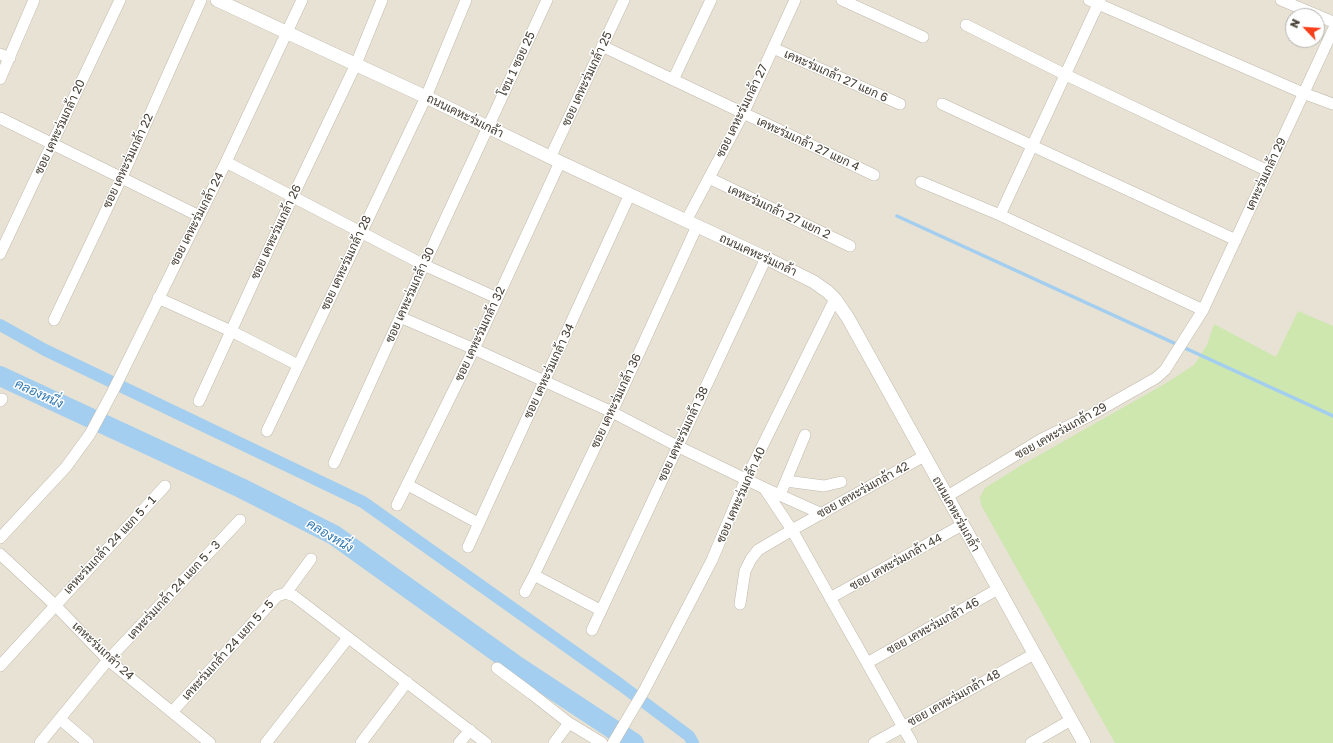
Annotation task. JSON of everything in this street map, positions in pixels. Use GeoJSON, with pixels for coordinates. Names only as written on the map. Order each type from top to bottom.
{"type":"FeatureCollection","features":[{"type":"Feature","properties":{"kind":"street"},"geometry":{"type":"LineString","coordinates":[[0,79],[5,56],[34,0]]}},
{"type":"Feature","properties":{"kind":"street","name":"ซอย เคหะร่มเกล้า 20"},"geometry":{"type":"LineString","coordinates":[[0,254],[120,0]]}},
{"type":"Feature","properties":{"kind":"street","name":"ซอย เคหะร่มเกล้า 22"},"geometry":{"type":"LineString","coordinates":[[54,320],[122,177],[201,0]]}},
{"type":"Feature","properties":{"kind":"street","name":"ถนนเคหะร่มเกล้า"},"geometry":{"type":"LineString","coordinates":[[219,0],[426,97],[555,160],[766,258],[814,282],[835,299],[848,318],[946,497],[1084,743]]}},
{"type":"Feature","properties":{"kind":"street","name":"ซอย เคหะร่มเกล้า 24"},"geometry":{"type":"LineString","coordinates":[[0,538],[66,467],[90,434],[106,405],[226,162],[302,0]]}},
{"type":"Feature","properties":{"kind":"street","name":"ซอย เคหะร่มเกล้า 26"},"geometry":{"type":"LineString","coordinates":[[199,401],[293,196],[356,64],[382,0]]}},
{"type":"Feature","properties":{"kind":"street","name":"ซอย เคหะร่มเกล้า 28"},"geometry":{"type":"LineString","coordinates":[[267,430],[360,232],[426,97],[466,0]]}},
{"type":"Feature","properties":{"kind":"street","name":"โซน 1 ซอย 25"},"geometry":{"type":"LineString","coordinates":[[487,127],[547,0]]}},
{"type":"Feature","properties":{"kind":"street","name":"ซอย เคหะร่มเกล้า 25"},"geometry":{"type":"LineString","coordinates":[[555,160],[602,46],[624,0]]}},
{"type":"Feature","properties":{"kind":"street"},"geometry":{"type":"LineString","coordinates":[[673,80],[711,0]]}},
{"type":"Feature","properties":{"kind":"street","name":"ซอย เคหะร่มเกล้า 27"},"geometry":{"type":"LineString","coordinates":[[691,224],[709,178],[743,114],[795,0]]}},
{"type":"Feature","properties":{"kind":"street"},"geometry":{"type":"LineString","coordinates":[[842,0],[923,37]]}},
{"type":"Feature","properties":{"kind":"street"},"geometry":{"type":"LineString","coordinates":[[1281,0],[1333,22]]}},
{"type":"Feature","properties":{"kind":"street"},"geometry":{"type":"LineString","coordinates":[[1000,216],[1066,75],[1096,1],[1303,93],[1333,104]]}},
{"type":"Feature","properties":{"kind":"street"},"geometry":{"type":"LineString","coordinates":[[966,25],[1066,75],[1268,171]]}},
{"type":"Feature","properties":{"kind":"street","name":"เคหะร่มเกล้า 29"},"geometry":{"type":"LineString","coordinates":[[1201,314],[1333,30]]}},
{"type":"Feature","properties":{"kind":"street","name":"เคหะร่มเกล้า 27 แยก 4"},"geometry":{"type":"LineString","coordinates":[[602,46],[874,175]]}},
{"type":"Feature","properties":{"kind":"street","name":"เคหะร่มเกล้า 27 แยก 6"},"geometry":{"type":"LineString","coordinates":[[773,48],[900,104]]}},
{"type":"Feature","properties":{"kind":"street"},"geometry":{"type":"LineString","coordinates":[[942,104],[1236,240]]}},
{"type":"Feature","properties":{"kind":"street"},"geometry":{"type":"LineString","coordinates":[[0,118],[199,216]]}},
{"type":"Feature","properties":{"kind":"street","name":"ซอย เคหะร่มเกล้า 30"},"geometry":{"type":"LineString","coordinates":[[334,463],[487,127]]}},
{"type":"Feature","properties":{"kind":"street","name":"ซอย เคหะร่มเกล้า 32"},"geometry":{"type":"LineString","coordinates":[[397,505],[474,349],[555,160]]}},
{"type":"Feature","properties":{"kind":"street"},"geometry":{"type":"LineString","coordinates":[[226,162],[424,265],[496,298]]}},
{"type":"Feature","properties":{"kind":"street","name":"เคหะร่มเกล้า 27 แยก 2"},"geometry":{"type":"LineString","coordinates":[[709,178],[850,246]]}},
{"type":"Feature","properties":{"kind":"street"},"geometry":{"type":"LineString","coordinates":[[921,182],[1000,216],[1201,314]]}},
{"type":"Feature","properties":{"kind":"street","name":"ซอย เคหะร่มเกล้า 34"},"geometry":{"type":"LineString","coordinates":[[468,547],[630,194]]}},
{"type":"Feature","properties":{"kind":"street","name":"ซอย เคหะร่มเกล้า 36"},"geometry":{"type":"LineString","coordinates":[[525,592],[612,412],[691,224]]}},
{"type":"Feature","properties":{"kind":"street","name":"ซอย เคหะร่มเกล้า 38"},"geometry":{"type":"LineString","coordinates":[[592,630],[600,610],[766,258]]}},
{"type":"Feature","properties":{"kind":"street"},"geometry":{"type":"LineString","coordinates":[[158,298],[298,365]]}},
{"type":"Feature","properties":{"kind":"street","name":"ซอย เคหะร่มเกล้า 40"},"geometry":{"type":"LineString","coordinates":[[613,743],[645,689],[712,560],[746,479],[835,299]]}},
{"type":"Feature","properties":{"kind":"street","name":"ซอย เคหะร่มเกล้า 29"},"geometry":{"type":"LineString","coordinates":[[946,497],[1042,440],[1090,416],[1156,378],[1165,370],[1201,314]]}},
{"type":"Feature","properties":{"kind":"street"},"geometry":{"type":"LineString","coordinates":[[400,317],[612,412],[677,446],[822,514]]}},
{"type":"Feature","properties":{"kind":"street"},"geometry":{"type":"LineString","coordinates":[[780,495],[805,435]]}},
{"type":"Feature","properties":{"kind":"street","name":"ซอย เคหะร่มเกล้า 42"},"geometry":{"type":"LineString","coordinates":[[740,604],[745,571],[751,559],[758,550],[924,456]]}},
{"type":"Feature","properties":{"kind":"street"},"geometry":{"type":"LineString","coordinates":[[786,481],[824,486],[841,482]]}},
{"type":"Feature","properties":{"kind":"street"},"geometry":{"type":"LineString","coordinates":[[408,484],[478,523]]}},
{"type":"Feature","properties":{"kind":"street","name":"เคหะร่มเกล้า 24 แยก 5 - 1"},"geometry":{"type":"LineString","coordinates":[[0,666],[165,486]]}},
{"type":"Feature","properties":{"kind":"street"},"geometry":{"type":"LineString","coordinates":[[764,488],[797,527],[830,598],[912,743]]}},
{"type":"Feature","properties":{"kind":"street","name":"เคหะร่มเกล้า 24 แยก 5 - 3"},"geometry":{"type":"LineString","coordinates":[[40,743],[108,660],[240,520]]}},
{"type":"Feature","properties":{"kind":"street","name":"ซอย เคหะร่มเกล้า 44"},"geometry":{"type":"LineString","coordinates":[[830,598],[962,525]]}},
{"type":"Feature","properties":{"kind":"street","name":"เคหะร่มเกล้า 24"},"geometry":{"type":"LineString","coordinates":[[0,554],[55,605],[108,660],[210,743]]}},
{"type":"Feature","properties":{"kind":"street","name":"เคหะร่มเกล้า 24 แยก 5 - 5"},"geometry":{"type":"LineString","coordinates":[[172,712],[277,596],[286,593],[311,559]]}},
{"type":"Feature","properties":{"kind":"street"},"geometry":{"type":"LineString","coordinates":[[534,575],[600,610]]}},
{"type":"Feature","properties":{"kind":"street","name":"ซอย เคหะร่มเกล้า 46"},"geometry":{"type":"LineString","coordinates":[[867,663],[998,589]]}},
{"type":"Feature","properties":{"kind":"street"},"geometry":{"type":"LineString","coordinates":[[286,593],[294,596],[486,743]]}},
{"type":"Feature","properties":{"kind":"street"},"geometry":{"type":"LineString","coordinates":[[266,743],[348,638]]}},
{"type":"Feature","properties":{"kind":"street","name":"ซอย เคหะร่มเกล้า 48"},"geometry":{"type":"LineString","coordinates":[[874,743],[902,726],[1034,654]]}},
{"type":"Feature","properties":{"kind":"street"},"geometry":{"type":"LineString","coordinates":[[497,668],[569,723],[602,743]]}},
{"type":"Feature","properties":{"kind":"street"},"geometry":{"type":"LineString","coordinates":[[361,743],[407,682]]}},
{"type":"Feature","properties":{"kind":"street"},"geometry":{"type":"LineString","coordinates":[[60,719],[88,743]]}},
{"type":"Feature","properties":{"kind":"street"},"geometry":{"type":"LineString","coordinates":[[1031,743],[1071,720]]}},
{"type":"Feature","properties":{"kind":"street"},"geometry":{"type":"LineString","coordinates":[[554,743],[569,723]]}},
{"type":"Feature","properties":{"kind":"street"},"geometry":{"type":"LineString","coordinates":[[459,743],[470,730]]}},
{"type":"Feature","properties":{"kind":"shaded area"},"geometry":{"type":"Polygon","coordinates":[[[0,0],[1333,0],[1333,743],[0,743],[0,0]]]}},
{"type":"Feature","properties":{"kind":"green space"},"geometry":{"type":"Polygon","coordinates":[[[1298,311],[1333,326],[1333,743],[1115,743],[981,505],[980,497],[985,488],[1020,466],[1168,382],[1194,365],[1207,345],[1214,324],[1276,357],[1298,311]]]}},
{"type":"Feature","properties":{"kind":"waterway"},"geometry":{"type":"LineString","coordinates":[[897,216],[1333,416]]}},
{"type":"Feature","properties":{"kind":"waterway"},"geometry":{"type":"LineString","coordinates":[[0,325],[45,350],[363,502],[621,685],[689,736],[693,743]]}},
{"type":"Feature","properties":{"kind":"waterway","name":"คลองหนึ่ง"},"geometry":{"type":"LineString","coordinates":[[0,376],[241,488],[334,535],[514,664],[634,743]]}}]}
